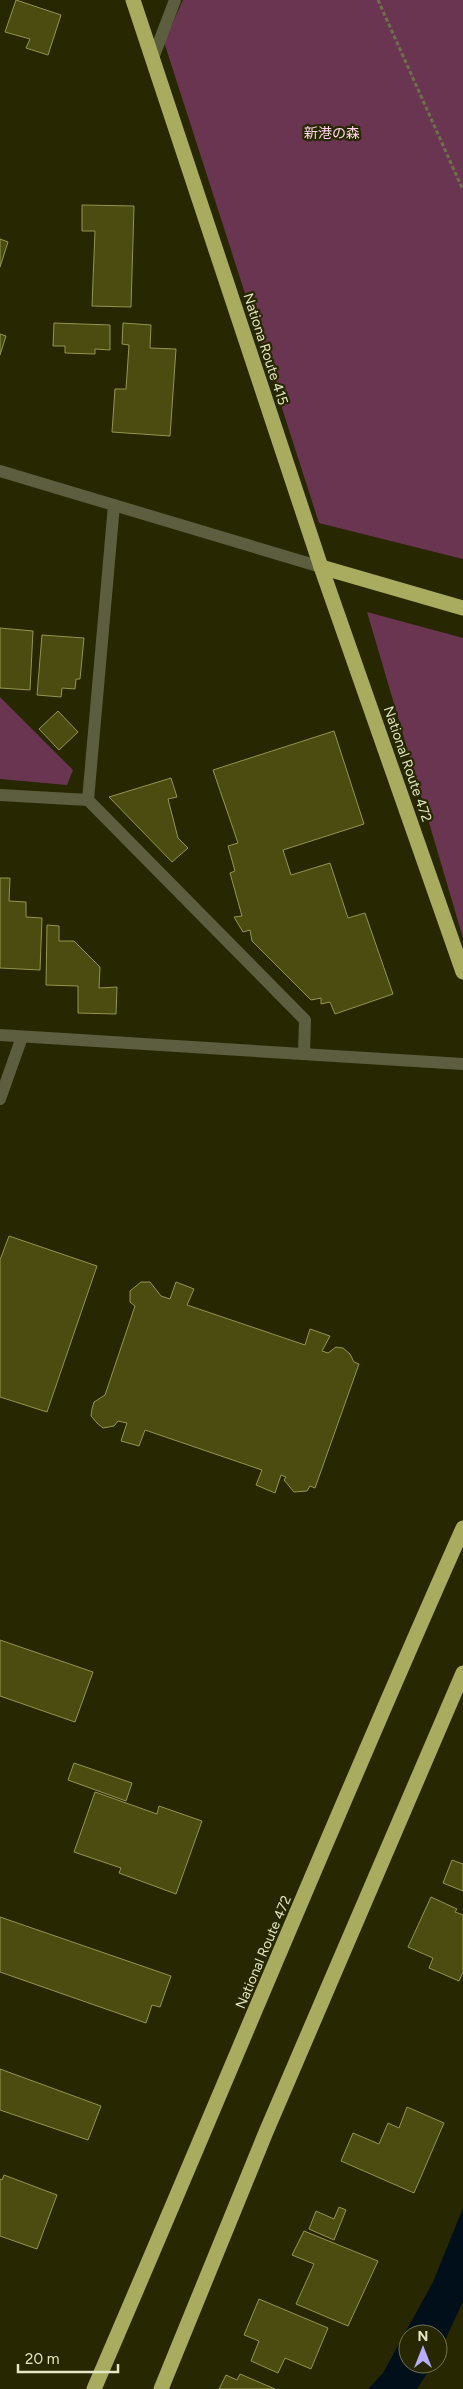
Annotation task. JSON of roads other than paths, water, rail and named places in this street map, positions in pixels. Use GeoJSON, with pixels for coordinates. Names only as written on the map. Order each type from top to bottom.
{"type":"FeatureCollection","features":[{"type":"Feature","properties":{"kind":"highway","name":"Nationa Route 415"},"geometry":{"type":"LineString","coordinates":[[133,0],[321,567]]}},
{"type":"Feature","properties":{"kind":"highway"},"geometry":{"type":"LineString","coordinates":[[321,567],[463,608]]}},
{"type":"Feature","properties":{"kind":"highway","name":"National Route 472"},"geometry":{"type":"LineString","coordinates":[[321,567],[463,972]]}},
{"type":"Feature","properties":{"kind":"highway","name":"National Route 472"},"geometry":{"type":"LineString","coordinates":[[94,2389],[211,2117],[389,1693],[463,1528]]}},
{"type":"Feature","properties":{"kind":"highway"},"geometry":{"type":"LineString","coordinates":[[161,2389],[266,2132],[463,1672]]}},
{"type":"Feature","properties":{"kind":"street"},"geometry":{"type":"LineString","coordinates":[[153,58],[175,0]]}},
{"type":"Feature","properties":{"kind":"street"},"geometry":{"type":"LineString","coordinates":[[0,472],[321,567]]}},
{"type":"Feature","properties":{"kind":"street"},"geometry":{"type":"LineString","coordinates":[[88,800],[114,505]]}},
{"type":"Feature","properties":{"kind":"street"},"geometry":{"type":"LineString","coordinates":[[0,795],[88,800],[305,1020],[304,1054]]}},
{"type":"Feature","properties":{"kind":"street"},"geometry":{"type":"LineString","coordinates":[[0,1035],[463,1064]]}},
{"type":"Feature","properties":{"kind":"street"},"geometry":{"type":"LineString","coordinates":[[0,1099],[22,1037]]}},
{"type":"Feature","properties":{"kind":"water"},"geometry":{"type":"Polygon","coordinates":[[[463,2208],[463,2302],[448,2334],[448,2324],[410,2324],[433,2282],[463,2208]]]}},
{"type":"Feature","properties":{"kind":"water"},"geometry":{"type":"Polygon","coordinates":[[[398,2346],[398,2374],[427,2374],[417,2389],[368,2389],[383,2373],[398,2346]]]}},
{"type":"Feature","properties":{"kind":"park label","name":"新港の森"},"geometry":{"type":"Point","coordinates":[332,133]}}]}
